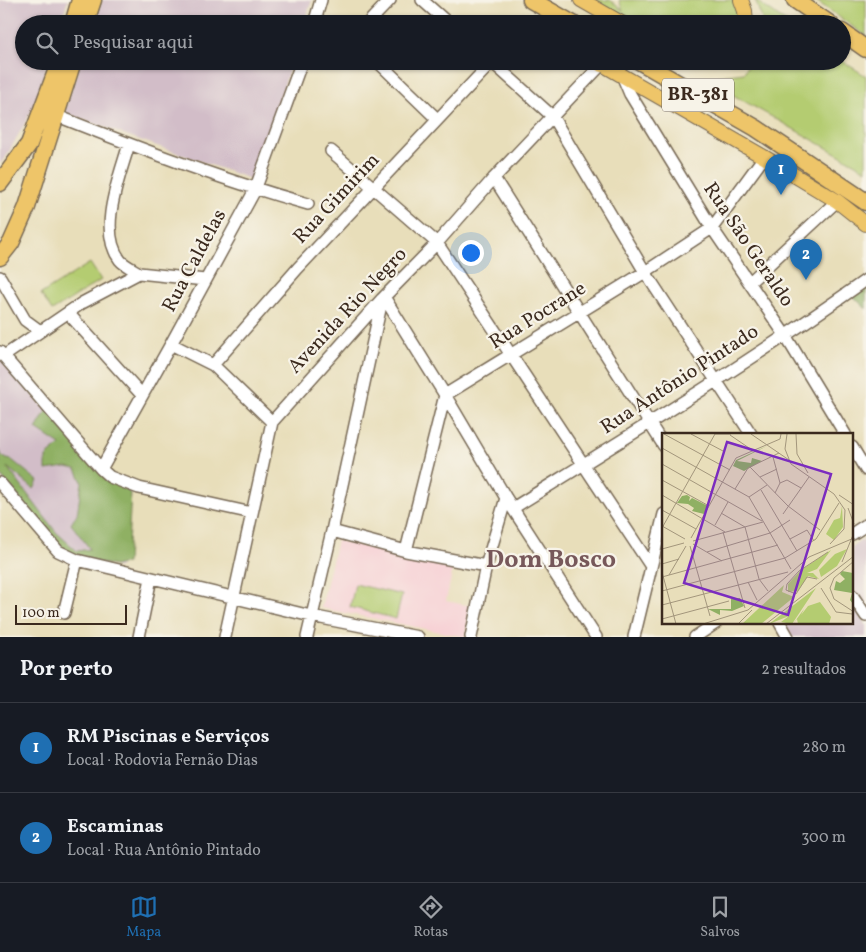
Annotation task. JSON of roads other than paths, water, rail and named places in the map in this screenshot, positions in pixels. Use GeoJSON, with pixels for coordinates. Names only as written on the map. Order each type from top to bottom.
{"type":"FeatureCollection","features":[{"type":"Feature","properties":{"kind":"highway"},"geometry":{"type":"LineString","coordinates":[[76,15],[80,0]]}},
{"type":"Feature","properties":{"kind":"highway"},"geometry":{"type":"LineString","coordinates":[[88,15],[93,0]]}},
{"type":"Feature","properties":{"kind":"highway"},"geometry":{"type":"LineString","coordinates":[[531,0],[548,15]]}},
{"type":"Feature","properties":{"kind":"highway"},"geometry":{"type":"LineString","coordinates":[[531,0],[557,15]]}},
{"type":"Feature","properties":{"kind":"highway"},"geometry":{"type":"LineString","coordinates":[[795,0],[817,15]]}},
{"type":"Feature","properties":{"kind":"highway"},"geometry":{"type":"LineString","coordinates":[[851,38],[866,48]]}},
{"type":"Feature","properties":{"kind":"highway"},"geometry":{"type":"LineString","coordinates":[[0,182],[29,144],[57,70]]}},
{"type":"Feature","properties":{"kind":"highway"},"geometry":{"type":"LineString","coordinates":[[0,257],[11,243],[27,207],[54,115],[70,70]]}},
{"type":"Feature","properties":{"kind":"highway","name":"BR-381"},"geometry":{"type":"LineString","coordinates":[[655,70],[756,128],[866,202]]}},
{"type":"Feature","properties":{"kind":"highway"},"geometry":{"type":"LineString","coordinates":[[756,128],[866,190]]}},
{"type":"Feature","properties":{"kind":"main road"},"geometry":{"type":"LineString","coordinates":[[581,0],[607,15]]}},
{"type":"Feature","properties":{"kind":"main road"},"geometry":{"type":"LineString","coordinates":[[741,0],[745,15]]}},
{"type":"Feature","properties":{"kind":"main road","name":"BR-381"},"geometry":{"type":"LineString","coordinates":[[614,70],[764,156],[837,201],[866,224]]}},
{"type":"Feature","properties":{"kind":"street"},"geometry":{"type":"LineString","coordinates":[[317,15],[321,0]]}},
{"type":"Feature","properties":{"kind":"street"},"geometry":{"type":"LineString","coordinates":[[376,15],[390,0]]}},
{"type":"Feature","properties":{"kind":"street"},"geometry":{"type":"LineString","coordinates":[[422,0],[439,15]]}},
{"type":"Feature","properties":{"kind":"street","name":"Rua Caldelas"},"geometry":{"type":"LineString","coordinates":[[101,469],[255,190],[299,70]]}},
{"type":"Feature","properties":{"kind":"street"},"geometry":{"type":"LineString","coordinates":[[386,70],[437,119]]}},
{"type":"Feature","properties":{"kind":"street","name":"Rua Gimirim"},"geometry":{"type":"LineString","coordinates":[[213,365],[298,268],[484,70]]}},
{"type":"Feature","properties":{"kind":"street"},"geometry":{"type":"LineString","coordinates":[[501,70],[552,116],[645,272],[749,433]]}},
{"type":"Feature","properties":{"kind":"street","name":"Avenida Rio Negro"},"geometry":{"type":"LineString","coordinates":[[225,637],[272,422],[383,298],[437,243],[593,70]]}},
{"type":"Feature","properties":{"kind":"street","name":"Rua São Geraldo"},"geometry":{"type":"LineString","coordinates":[[622,75],[630,94],[712,228],[785,335],[844,433]]}},
{"type":"Feature","properties":{"kind":"street"},"geometry":{"type":"LineString","coordinates":[[54,115],[255,190],[308,204]]}},
{"type":"Feature","properties":{"kind":"street"},"geometry":{"type":"LineString","coordinates":[[129,144],[111,211],[110,239],[120,261],[139,273],[205,280]]}},
{"type":"Feature","properties":{"kind":"street"},"geometry":{"type":"LineString","coordinates":[[331,151],[437,243],[650,565]]}},
{"type":"Feature","properties":{"kind":"street","name":"Rua Pocrane"},"geometry":{"type":"LineString","coordinates":[[445,395],[645,272],[712,228],[764,156]]}},
{"type":"Feature","properties":{"kind":"street"},"geometry":{"type":"LineString","coordinates":[[494,178],[662,443]]}},
{"type":"Feature","properties":{"kind":"street"},"geometry":{"type":"LineString","coordinates":[[750,282],[837,201]]}},
{"type":"Feature","properties":{"kind":"street"},"geometry":{"type":"LineString","coordinates":[[139,273],[82,303],[2,354],[110,477],[139,488],[252,513]]}},
{"type":"Feature","properties":{"kind":"street"},"geometry":{"type":"LineString","coordinates":[[0,277],[25,320],[40,331]]}},
{"type":"Feature","properties":{"kind":"street","name":"Rua Antônio Pintado"},"geometry":{"type":"LineString","coordinates":[[510,503],[583,464],[649,423],[866,280]]}},
{"type":"Feature","properties":{"kind":"street"},"geometry":{"type":"LineString","coordinates":[[383,298],[445,395],[510,503],[596,637]]}},
{"type":"Feature","properties":{"kind":"street"},"geometry":{"type":"LineString","coordinates":[[307,637],[383,298]]}},
{"type":"Feature","properties":{"kind":"street"},"geometry":{"type":"LineString","coordinates":[[68,313],[142,395]]}},
{"type":"Feature","properties":{"kind":"street"},"geometry":{"type":"LineString","coordinates":[[171,344],[213,365],[272,422]]}},
{"type":"Feature","properties":{"kind":"street"},"geometry":{"type":"LineString","coordinates":[[406,551],[445,395]]}},
{"type":"Feature","properties":{"kind":"street"},"geometry":{"type":"LineString","coordinates":[[854,450],[866,470]]}},
{"type":"Feature","properties":{"kind":"street"},"geometry":{"type":"LineString","coordinates":[[1,489],[58,551],[77,560],[389,635],[418,637]]}},
{"type":"Feature","properties":{"kind":"street"},"geometry":{"type":"LineString","coordinates":[[471,637],[486,566],[510,503]]}},
{"type":"Feature","properties":{"kind":"street"},"geometry":{"type":"LineString","coordinates":[[634,637],[662,521]]}},
{"type":"Feature","properties":{"kind":"street"},"geometry":{"type":"LineString","coordinates":[[854,533],[866,525]]}},
{"type":"Feature","properties":{"kind":"street"},"geometry":{"type":"LineString","coordinates":[[332,531],[406,551],[486,566]]}},
{"type":"Feature","properties":{"kind":"street"},"geometry":{"type":"LineString","coordinates":[[64,613],[77,560]]}},
{"type":"Feature","properties":{"kind":"street"},"geometry":{"type":"LineString","coordinates":[[140,637],[151,578]]}},
{"type":"Feature","properties":{"kind":"street"},"geometry":{"type":"LineString","coordinates":[[854,598],[866,616]]}},
{"type":"Feature","properties":{"kind":"street"},"geometry":{"type":"LineString","coordinates":[[695,637],[714,624]]}},
{"type":"Feature","properties":{"kind":"street"},"geometry":{"type":"LineString","coordinates":[[781,624],[788,637]]}},
{"type":"Feature","properties":{"kind":"place","name":"RM Piscinas e Serviços"},"geometry":{"type":"Point","coordinates":[781,195]}},
{"type":"Feature","properties":{"kind":"place","name":"Escaminas"},"geometry":{"type":"Point","coordinates":[806,280]}},
{"type":"Feature","properties":{"kind":"district","name":"Dom Bosco"},"geometry":{"type":"Point","coordinates":[551,560]}}]}
